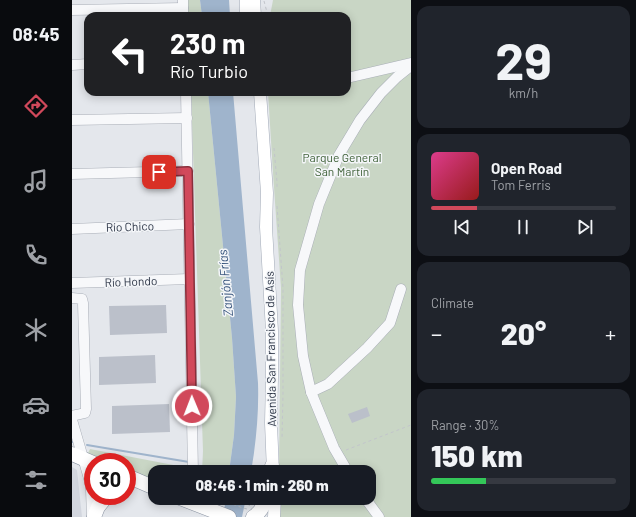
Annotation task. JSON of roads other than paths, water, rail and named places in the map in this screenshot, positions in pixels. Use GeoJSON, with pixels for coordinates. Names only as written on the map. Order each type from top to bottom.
{"type":"FeatureCollection","features":[{"type":"Feature","properties":{"kind":"highway"},"geometry":{"type":"LineString","coordinates":[[136,480],[148,485]]}},
{"type":"Feature","properties":{"kind":"highway"},"geometry":{"type":"LineString","coordinates":[[136,486],[148,487]]}},
{"type":"Feature","properties":{"kind":"highway"},"geometry":{"type":"LineString","coordinates":[[93,517],[100,505]]}},
{"type":"Feature","properties":{"kind":"highway"},"geometry":{"type":"LineString","coordinates":[[205,505],[226,511]]}},
{"type":"Feature","properties":{"kind":"highway"},"geometry":{"type":"LineString","coordinates":[[248,513],[259,513],[264,505]]}},
{"type":"Feature","properties":{"kind":"main road"},"geometry":{"type":"LineString","coordinates":[[246,0],[246,12]]}},
{"type":"Feature","properties":{"kind":"main road"},"geometry":{"type":"LineString","coordinates":[[254,0],[255,12]]}},
{"type":"Feature","properties":{"kind":"main road","name":"Avenida San Francisco de Asís"},"geometry":{"type":"LineString","coordinates":[[252,96],[260,193],[266,227]]}},
{"type":"Feature","properties":{"kind":"main road","name":"Avenida San Francisco de Asís"},"geometry":{"type":"LineString","coordinates":[[260,96],[267,193],[266,227],[272,331],[272,465]]}},
{"type":"Feature","properties":{"kind":"main road"},"geometry":{"type":"LineString","coordinates":[[274,517],[275,505]]}},
{"type":"Feature","properties":{"kind":"street"},"geometry":{"type":"LineString","coordinates":[[72,10],[183,8]]}},
{"type":"Feature","properties":{"kind":"street"},"geometry":{"type":"LineString","coordinates":[[351,77],[411,63]]}},
{"type":"Feature","properties":{"kind":"street"},"geometry":{"type":"LineString","coordinates":[[72,65],[84,64]]}},
{"type":"Feature","properties":{"kind":"street"},"geometry":{"type":"LineString","coordinates":[[344,465],[334,448],[312,392],[303,356],[298,305],[300,270],[319,204],[339,156],[360,120],[381,93],[411,66]]}},
{"type":"Feature","properties":{"kind":"street"},"geometry":{"type":"LineString","coordinates":[[186,96],[193,465]]}},
{"type":"Feature","properties":{"kind":"street"},"geometry":{"type":"LineString","coordinates":[[72,120],[186,118]]}},
{"type":"Feature","properties":{"kind":"street"},"geometry":{"type":"LineString","coordinates":[[72,174],[188,171]]}},
{"type":"Feature","properties":{"kind":"street","name":"Río Chico"},"geometry":{"type":"LineString","coordinates":[[72,229],[189,224]]}},
{"type":"Feature","properties":{"kind":"street","name":"Río Hondo"},"geometry":{"type":"LineString","coordinates":[[72,283],[189,279]]}},
{"type":"Feature","properties":{"kind":"street"},"geometry":{"type":"LineString","coordinates":[[312,392],[328,384],[367,348],[390,323],[402,289]]}},
{"type":"Feature","properties":{"kind":"street"},"geometry":{"type":"LineString","coordinates":[[72,298],[82,299],[83,303],[86,409],[85,413],[72,416]]}},
{"type":"Feature","properties":{"kind":"street"},"geometry":{"type":"LineString","coordinates":[[72,420],[91,489],[93,517]]}},
{"type":"Feature","properties":{"kind":"street"},"geometry":{"type":"LineString","coordinates":[[370,505],[379,517]]}},
{"type":"Feature","properties":{"kind":"water"},"geometry":{"type":"Polygon","coordinates":[[[200,0],[229,0],[230,12],[202,12],[200,0]]]}},
{"type":"Feature","properties":{"kind":"water"},"geometry":{"type":"Polygon","coordinates":[[[208,96],[233,96],[258,383],[257,428],[252,465],[230,465],[234,435],[236,397],[232,338],[208,96]]]}},
{"type":"Feature","properties":{"kind":"water"},"geometry":{"type":"Polygon","coordinates":[[[225,505],[245,505],[242,517],[223,517],[225,505]]]}},
{"type":"Feature","properties":{"kind":"waterway"},"geometry":{"type":"LineString","coordinates":[[87,445],[189,462]]}},
{"type":"Feature","properties":{"kind":"park label","name":"Parque General San Martín"},"geometry":{"type":"Point","coordinates":[342,164]}},
{"type":"Feature","properties":{"kind":"water label","name":"Zanjón Frías"},"geometry":{"type":"Point","coordinates":[225,283]}}]}
